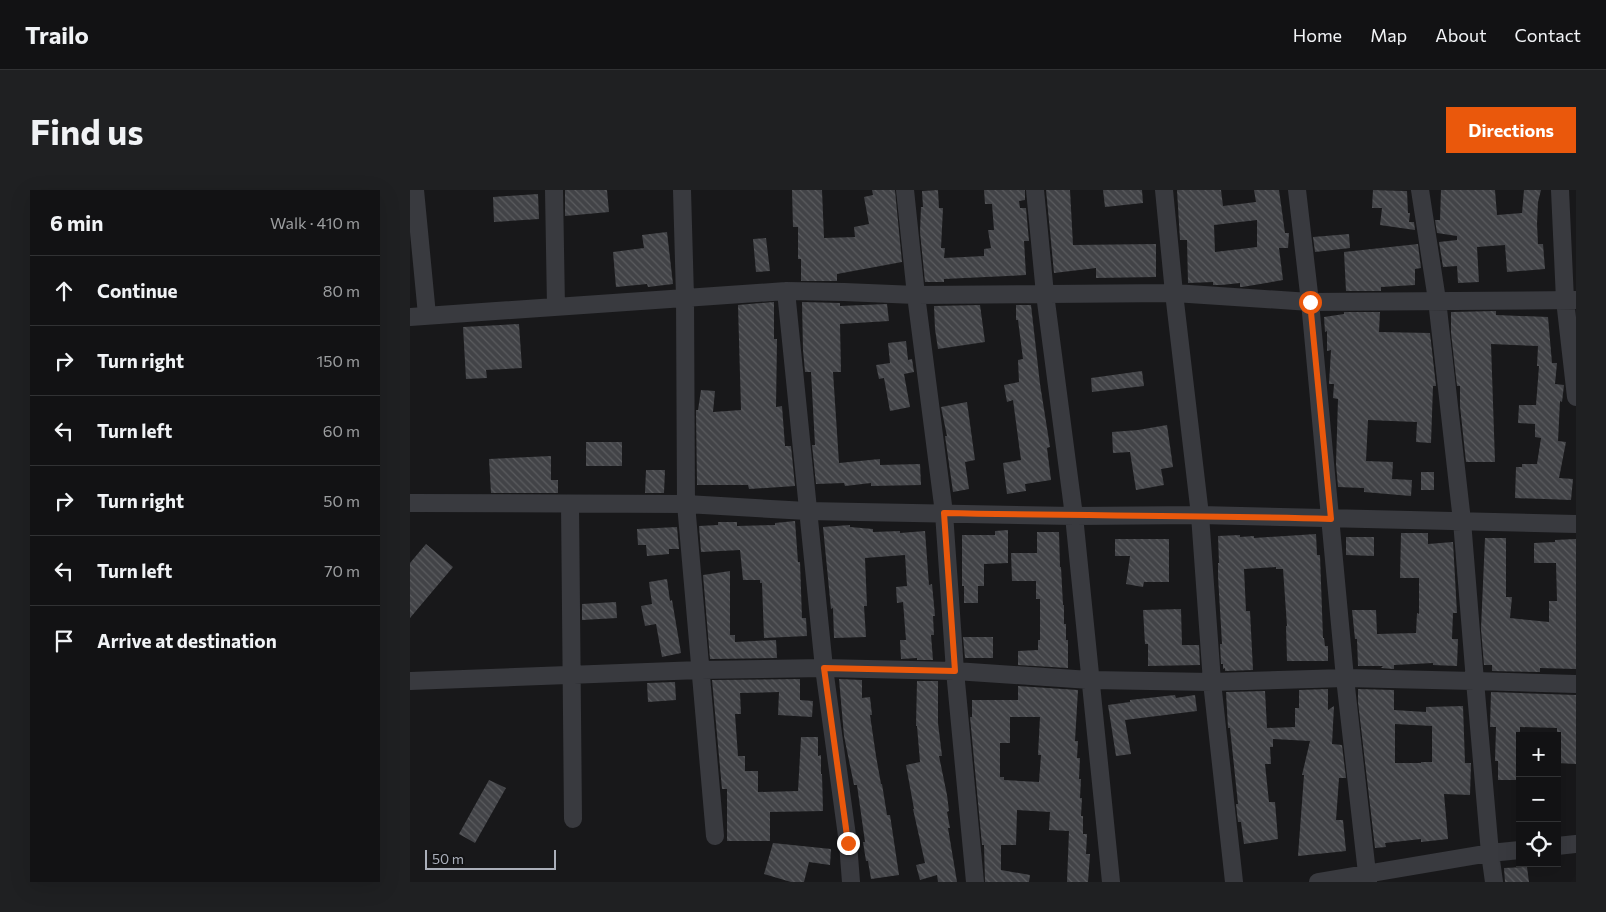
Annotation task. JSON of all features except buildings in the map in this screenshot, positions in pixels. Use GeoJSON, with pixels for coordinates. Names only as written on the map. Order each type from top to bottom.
{"type":"FeatureCollection","features":[{"type":"Feature","properties":{"kind":"street"},"geometry":{"type":"LineString","coordinates":[[415,190],[418,316],[786,291],[916,295],[1174,293],[1310,302],[1570,300]]}},
{"type":"Feature","properties":{"kind":"street"},"geometry":{"type":"LineString","coordinates":[[554,190],[556,307]]}},
{"type":"Feature","properties":{"kind":"street"},"geometry":{"type":"LineString","coordinates":[[682,190],[685,297],[686,504],[715,836]]}},
{"type":"Feature","properties":{"kind":"street"},"geometry":{"type":"LineString","coordinates":[[905,190],[916,295],[944,513],[955,671],[975,882]]}},
{"type":"Feature","properties":{"kind":"street"},"geometry":{"type":"LineString","coordinates":[[1035,190],[1044,294],[1074,516],[1111,882]]}},
{"type":"Feature","properties":{"kind":"street"},"geometry":{"type":"LineString","coordinates":[[1164,190],[1200,515],[1212,682],[1234,882]]}},
{"type":"Feature","properties":{"kind":"street"},"geometry":{"type":"LineString","coordinates":[[1296,190],[1310,302],[1345,678],[1367,878]]}},
{"type":"Feature","properties":{"kind":"street"},"geometry":{"type":"LineString","coordinates":[[1420,190],[1436,300],[1462,522],[1494,882]]}},
{"type":"Feature","properties":{"kind":"street"},"geometry":{"type":"LineString","coordinates":[[1560,190],[1576,397]]}},
{"type":"Feature","properties":{"kind":"street"},"geometry":{"type":"LineString","coordinates":[[786,291],[824,668],[848,843],[850,882]]}},
{"type":"Feature","properties":{"kind":"street"},"geometry":{"type":"LineString","coordinates":[[410,503],[686,504],[808,511],[1074,516],[1200,515],[1576,524]]}},
{"type":"Feature","properties":{"kind":"street"},"geometry":{"type":"LineString","coordinates":[[570,504],[573,819]]}},
{"type":"Feature","properties":{"kind":"street"},"geometry":{"type":"LineString","coordinates":[[410,681],[700,670],[824,668],[955,671],[1090,680],[1212,682],[1345,678],[1576,684]]}},
{"type":"Feature","properties":{"kind":"street"},"geometry":{"type":"LineString","coordinates":[[1561,846],[1576,844]]}},
{"type":"Feature","properties":{"kind":"street"},"geometry":{"type":"LineString","coordinates":[[1318,882],[1367,878],[1490,853],[1516,850]]}},
{"type":"Feature","properties":{"kind":"route"},"geometry":{"type":"LineString","coordinates":[[848,843],[824,668],[955,671],[944,513],[1074,516],[1200,515],[1331,519],[1310,302]]}}]}
